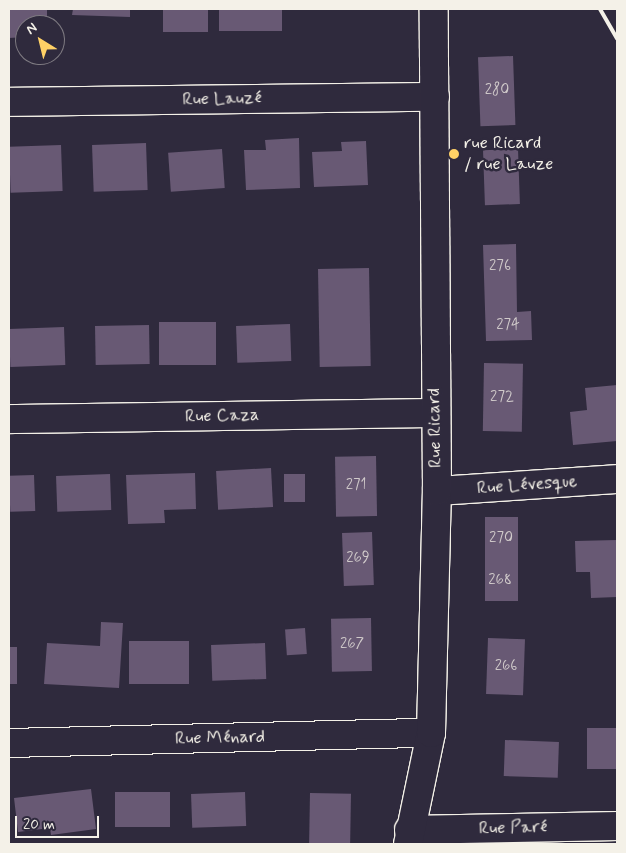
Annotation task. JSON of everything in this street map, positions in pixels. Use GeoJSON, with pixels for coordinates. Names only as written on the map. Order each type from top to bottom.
{"type":"FeatureCollection","features":[{"type":"Feature","properties":{"kind":"street","name":"Rue Ricard"},"geometry":{"type":"LineString","coordinates":[[409,837],[431,733],[437,491],[434,413],[434,9]]}},
{"type":"Feature","properties":{"kind":"street","name":"Rue Lauzé"},"geometry":{"type":"LineString","coordinates":[[9,102],[435,97]]}},
{"type":"Feature","properties":{"kind":"street","name":"Rue Caza"},"geometry":{"type":"LineString","coordinates":[[9,419],[434,413]]}},
{"type":"Feature","properties":{"kind":"street","name":"Rue Lévesque"},"geometry":{"type":"LineString","coordinates":[[437,491],[617,479]]}},
{"type":"Feature","properties":{"kind":"street","name":"Rue Ménard"},"geometry":{"type":"LineString","coordinates":[[9,743],[431,733]]}},
{"type":"Feature","properties":{"kind":"street","name":"Rue Paré"},"geometry":{"type":"LineString","coordinates":[[409,837],[617,826]]}},
{"type":"Feature","properties":{"kind":"building"},"geometry":{"type":"Polygon","coordinates":[[[9,9],[47,9],[47,15],[15,15],[15,38],[9,38],[9,9]]]}},
{"type":"Feature","properties":{"kind":"building"},"geometry":{"type":"Polygon","coordinates":[[[73,9],[130,9],[130,17],[72,15],[73,9]]]}},
{"type":"Feature","properties":{"kind":"building"},"geometry":{"type":"Polygon","coordinates":[[[163,9],[208,9],[208,32],[163,32],[163,9]]]}},
{"type":"Feature","properties":{"kind":"building"},"geometry":{"type":"Polygon","coordinates":[[[219,9],[282,9],[282,31],[219,31],[219,9]]]}},
{"type":"Feature","properties":{"kind":"building"},"geometry":{"type":"Polygon","coordinates":[[[513,56],[515,125],[480,126],[478,57],[513,56]]]}},
{"type":"Feature","properties":{"kind":"building"},"geometry":{"type":"Polygon","coordinates":[[[299,138],[300,188],[246,190],[244,150],[266,150],[265,140],[299,138]]]}},
{"type":"Feature","properties":{"kind":"building"},"geometry":{"type":"Polygon","coordinates":[[[366,141],[368,185],[314,187],[312,152],[342,151],[341,142],[366,141]]]}},
{"type":"Feature","properties":{"kind":"building"},"geometry":{"type":"Polygon","coordinates":[[[146,143],[148,190],[94,192],[92,145],[146,143]]]}},
{"type":"Feature","properties":{"kind":"building"},"geometry":{"type":"Polygon","coordinates":[[[61,145],[63,191],[11,193],[9,147],[61,145]]]}},
{"type":"Feature","properties":{"kind":"building"},"geometry":{"type":"Polygon","coordinates":[[[222,149],[225,188],[171,192],[168,153],[222,149]]]}},
{"type":"Feature","properties":{"kind":"building"},"geometry":{"type":"Polygon","coordinates":[[[518,149],[520,204],[485,205],[483,150],[518,149]]]}},
{"type":"Feature","properties":{"kind":"building"},"geometry":{"type":"Polygon","coordinates":[[[516,244],[517,312],[531,311],[532,340],[486,341],[483,245],[516,244]]]}},
{"type":"Feature","properties":{"kind":"building"},"geometry":{"type":"Polygon","coordinates":[[[369,268],[371,366],[320,367],[318,269],[369,268]]]}},
{"type":"Feature","properties":{"kind":"building"},"geometry":{"type":"Polygon","coordinates":[[[159,322],[216,322],[216,365],[159,365],[159,322]]]}},
{"type":"Feature","properties":{"kind":"building"},"geometry":{"type":"Polygon","coordinates":[[[290,324],[291,361],[237,363],[236,326],[290,324]]]}},
{"type":"Feature","properties":{"kind":"building"},"geometry":{"type":"Polygon","coordinates":[[[149,325],[150,364],[96,365],[95,326],[149,325]]]}},
{"type":"Feature","properties":{"kind":"building"},"geometry":{"type":"Polygon","coordinates":[[[64,327],[65,365],[10,367],[9,329],[64,327]]]}},
{"type":"Feature","properties":{"kind":"building"},"geometry":{"type":"Polygon","coordinates":[[[484,363],[523,364],[522,432],[483,431],[484,363]]]}},
{"type":"Feature","properties":{"kind":"building"},"geometry":{"type":"Polygon","coordinates":[[[617,385],[617,441],[573,445],[570,412],[587,410],[585,388],[617,385]]]}},
{"type":"Feature","properties":{"kind":"building"},"geometry":{"type":"Polygon","coordinates":[[[376,456],[377,516],[336,517],[335,457],[376,456]]]}},
{"type":"Feature","properties":{"kind":"building"},"geometry":{"type":"Polygon","coordinates":[[[271,468],[273,507],[218,510],[216,471],[271,468]]]}},
{"type":"Feature","properties":{"kind":"building"},"geometry":{"type":"Polygon","coordinates":[[[195,473],[196,509],[164,510],[165,523],[128,524],[126,475],[195,473]]]}},
{"type":"Feature","properties":{"kind":"building"},"geometry":{"type":"Polygon","coordinates":[[[110,474],[111,510],[57,512],[56,476],[110,474]]]}},
{"type":"Feature","properties":{"kind":"building"},"geometry":{"type":"Polygon","coordinates":[[[284,474],[305,474],[305,502],[284,502],[284,474]]]}},
{"type":"Feature","properties":{"kind":"building"},"geometry":{"type":"Polygon","coordinates":[[[34,475],[35,511],[10,512],[9,476],[34,475]]]}},
{"type":"Feature","properties":{"kind":"building"},"geometry":{"type":"Polygon","coordinates":[[[485,517],[518,517],[518,601],[485,601],[485,517]]]}},
{"type":"Feature","properties":{"kind":"building"},"geometry":{"type":"Polygon","coordinates":[[[372,532],[374,585],[344,586],[342,533],[372,532]]]}},
{"type":"Feature","properties":{"kind":"building"},"geometry":{"type":"Polygon","coordinates":[[[617,540],[617,597],[591,598],[590,572],[576,572],[575,541],[617,540]]]}},
{"type":"Feature","properties":{"kind":"building"},"geometry":{"type":"Polygon","coordinates":[[[371,618],[372,671],[332,672],[331,619],[371,618]]]}},
{"type":"Feature","properties":{"kind":"building"},"geometry":{"type":"Polygon","coordinates":[[[101,622],[123,623],[119,688],[44,684],[47,643],[100,646],[101,622]]]}},
{"type":"Feature","properties":{"kind":"building"},"geometry":{"type":"Polygon","coordinates":[[[305,628],[307,654],[287,655],[285,629],[305,628]]]}},
{"type":"Feature","properties":{"kind":"building"},"geometry":{"type":"Polygon","coordinates":[[[488,638],[525,639],[523,695],[486,694],[488,638]]]}},
{"type":"Feature","properties":{"kind":"building"},"geometry":{"type":"Polygon","coordinates":[[[129,641],[189,641],[189,684],[129,684],[129,641]]]}},
{"type":"Feature","properties":{"kind":"building"},"geometry":{"type":"Polygon","coordinates":[[[265,643],[266,679],[212,681],[211,645],[265,643]]]}},
{"type":"Feature","properties":{"kind":"building"},"geometry":{"type":"Polygon","coordinates":[[[9,647],[17,647],[17,684],[9,684],[9,647]]]}},
{"type":"Feature","properties":{"kind":"building"},"geometry":{"type":"Polygon","coordinates":[[[587,728],[617,728],[617,769],[587,769],[587,728]]]}},
{"type":"Feature","properties":{"kind":"building"},"geometry":{"type":"Polygon","coordinates":[[[505,740],[559,742],[558,778],[504,776],[505,740]]]}},
{"type":"Feature","properties":{"kind":"building"},"geometry":{"type":"Polygon","coordinates":[[[91,789],[96,829],[51,835],[50,828],[18,832],[14,798],[91,789]]]}},
{"type":"Feature","properties":{"kind":"building"},"geometry":{"type":"Polygon","coordinates":[[[115,792],[170,792],[170,827],[115,827],[115,792]]]}},
{"type":"Feature","properties":{"kind":"building"},"geometry":{"type":"Polygon","coordinates":[[[245,792],[246,826],[192,828],[191,794],[245,792]]]}},
{"type":"Feature","properties":{"kind":"building"},"geometry":{"type":"Polygon","coordinates":[[[310,793],[351,794],[350,844],[309,844],[310,793]]]}},
{"type":"Feature","properties":{"kind":"railway"},"geometry":{"type":"LineString","coordinates":[[600,9],[617,38]]}},
{"type":"Feature","properties":{"kind":"place","name":"rue Ricard / rue Lauze"},"geometry":{"type":"Point","coordinates":[454,154]}}]}
